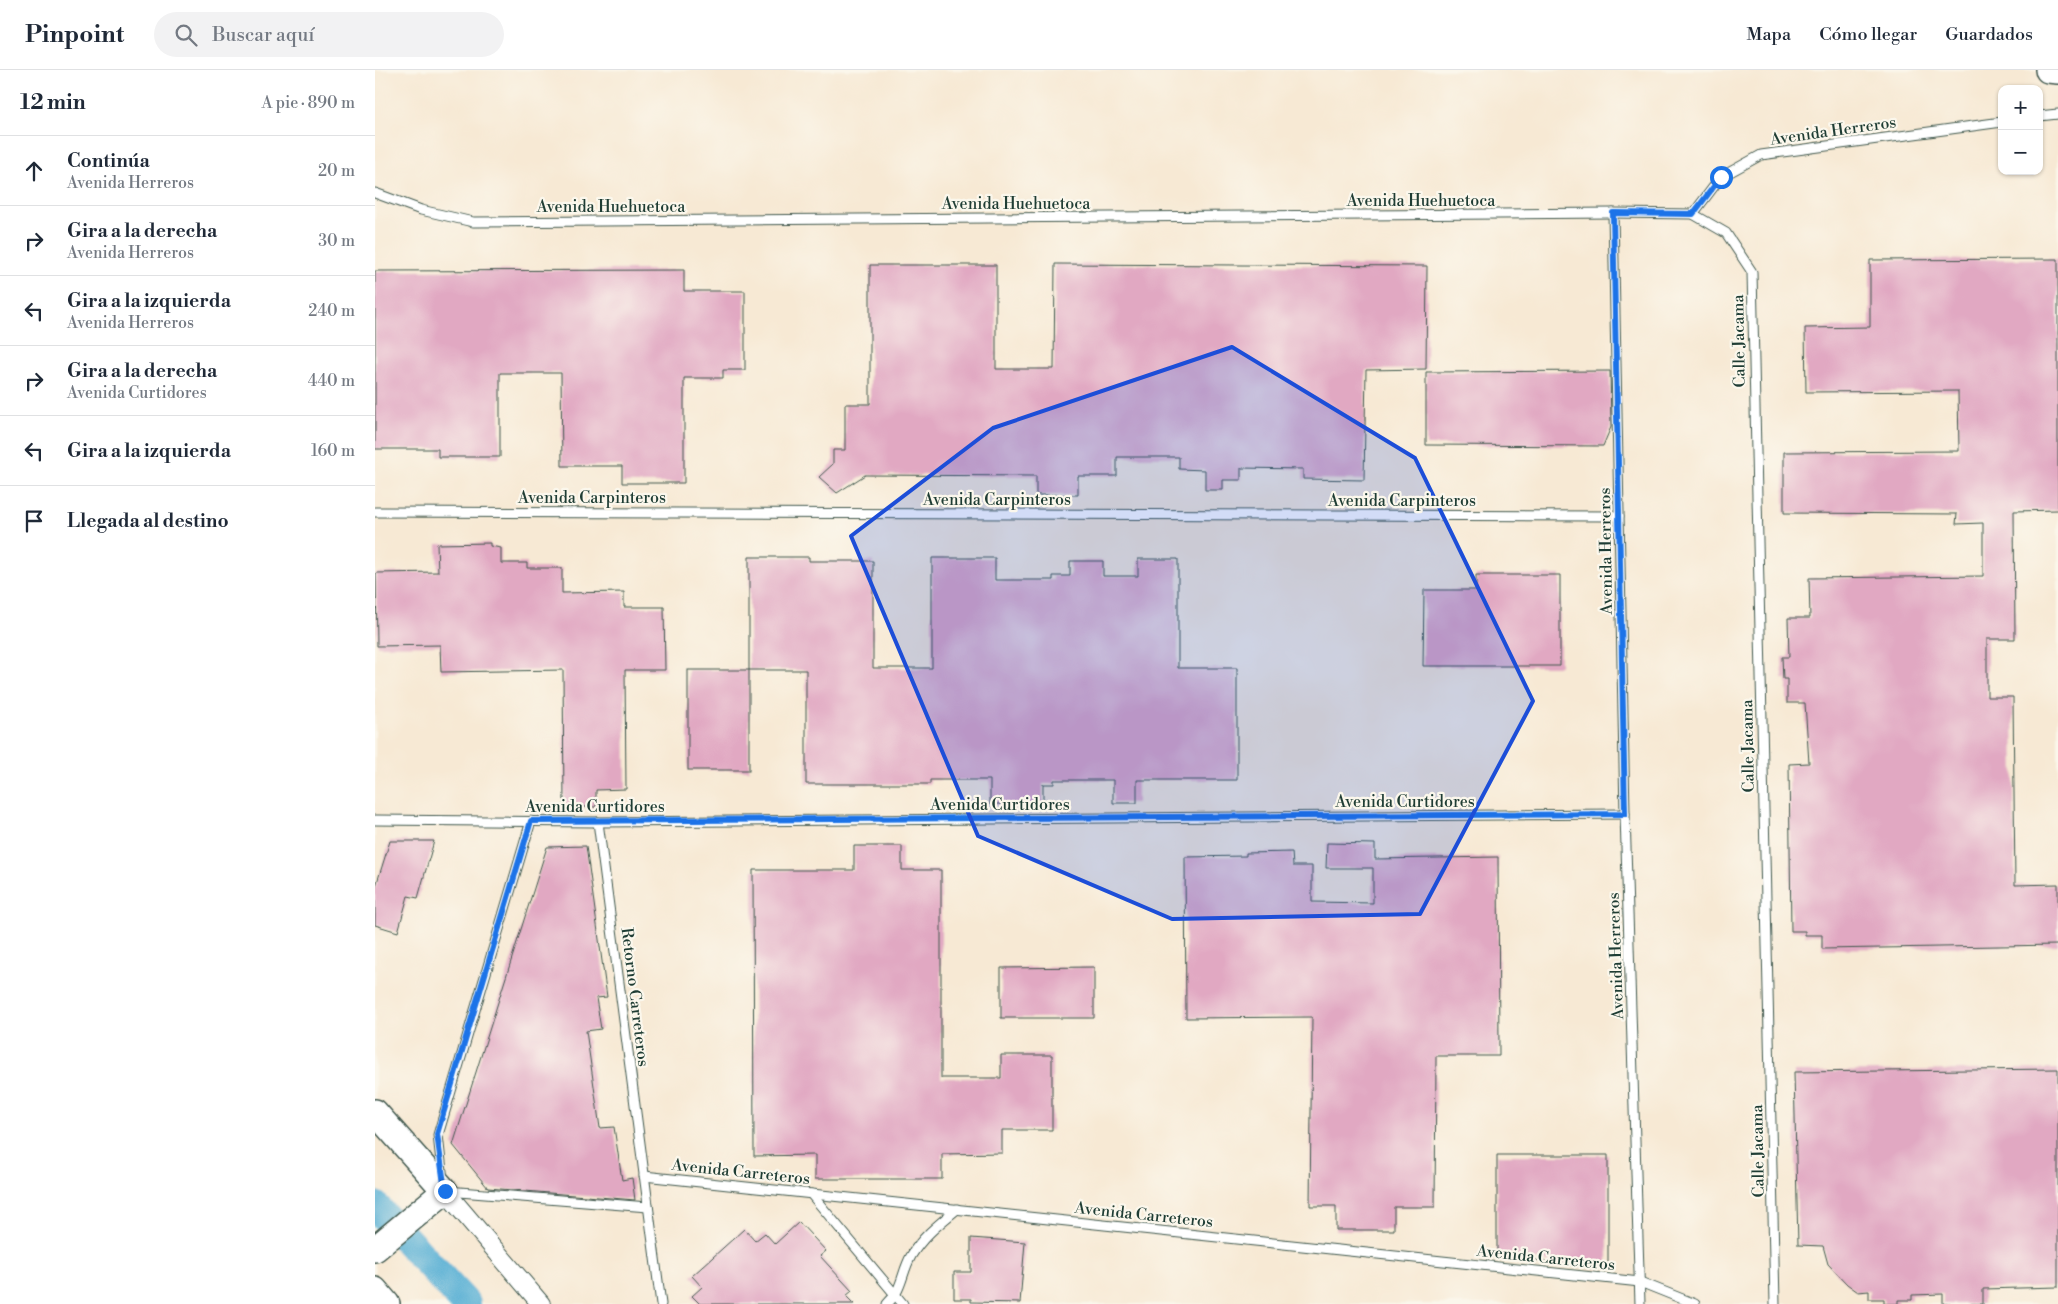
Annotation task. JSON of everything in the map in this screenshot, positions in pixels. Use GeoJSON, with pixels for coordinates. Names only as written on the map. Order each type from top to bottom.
{"type":"FeatureCollection","features":[{"type":"Feature","properties":{"kind":"main road"},"geometry":{"type":"LineString","coordinates":[[2048,70],[2058,71]]}},
{"type":"Feature","properties":{"kind":"main road"},"geometry":{"type":"LineString","coordinates":[[375,1112],[440,1194],[375,1248]]}},
{"type":"Feature","properties":{"kind":"main road"},"geometry":{"type":"LineString","coordinates":[[375,1290],[387,1304]]}},
{"type":"Feature","properties":{"kind":"street"},"geometry":{"type":"LineString","coordinates":[[440,1194],[541,1304]]}},
{"type":"Feature","properties":{"kind":"lane"},"geometry":{"type":"LineString","coordinates":[[2043,116],[2058,114]]}},
{"type":"Feature","properties":{"kind":"lane","name":"Avenida Herreros"},"geometry":{"type":"LineString","coordinates":[[1693,214],[1721,177],[1761,155],[1998,123]]}},
{"type":"Feature","properties":{"kind":"lane","name":"Avenida Huehuetoca"},"geometry":{"type":"LineString","coordinates":[[375,193],[421,210],[473,222],[1613,213]]}},
{"type":"Feature","properties":{"kind":"lane"},"geometry":{"type":"LineString","coordinates":[[1613,213],[1693,214]]}},
{"type":"Feature","properties":{"kind":"lane","name":"Avenida Herreros"},"geometry":{"type":"LineString","coordinates":[[1613,213],[1625,814],[1640,1304]]}},
{"type":"Feature","properties":{"kind":"lane","name":"Calle Jacama"},"geometry":{"type":"LineString","coordinates":[[1693,214],[1726,234],[1751,272],[1775,1304]]}},
{"type":"Feature","properties":{"kind":"lane","name":"Avenida Carpinteros"},"geometry":{"type":"LineString","coordinates":[[375,512],[1619,516]]}},
{"type":"Feature","properties":{"kind":"lane","name":"Avenida Curtidores"},"geometry":{"type":"LineString","coordinates":[[375,820],[598,822],[1625,814]]}},
{"type":"Feature","properties":{"kind":"lane"},"geometry":{"type":"LineString","coordinates":[[531,821],[437,1134],[440,1194],[648,1207]]}},
{"type":"Feature","properties":{"kind":"lane","name":"Retorno Carreteros"},"geometry":{"type":"LineString","coordinates":[[598,822],[661,1304]]}},
{"type":"Feature","properties":{"kind":"lane","name":"Avenida Carreteros"},"geometry":{"type":"LineString","coordinates":[[644,1176],[1640,1282]]}},
{"type":"Feature","properties":{"kind":"lane"},"geometry":{"type":"LineString","coordinates":[[811,1194],[903,1304]]}},
{"type":"Feature","properties":{"kind":"lane"},"geometry":{"type":"LineString","coordinates":[[887,1304],[896,1296],[910,1258],[923,1238],[957,1209]]}},
{"type":"Feature","properties":{"kind":"lane"},"geometry":{"type":"LineString","coordinates":[[1640,1282],[1695,1304]]}},
{"type":"Feature","properties":{"kind":"highlighted area"},"geometry":{"type":"Polygon","coordinates":[[[1232,347],[1415,458],[1533,701],[1420,914],[1172,919],[978,836],[851,536],[993,428],[1232,347]]]}},
{"type":"Feature","properties":{"kind":"building"},"geometry":{"type":"Polygon","coordinates":[[[2058,259],[2058,510],[2014,511],[2015,639],[1987,639],[1987,697],[2013,697],[2015,885],[2058,884],[2058,945],[1822,949],[1822,935],[1805,935],[1805,931],[1791,931],[1789,764],[1809,763],[1805,703],[1787,703],[1787,679],[1783,679],[1782,657],[1789,657],[1788,618],[1810,618],[1809,578],[1983,576],[1983,523],[1956,524],[1957,514],[1784,513],[1784,452],[1959,451],[1958,391],[1806,392],[1805,328],[1870,327],[1870,260],[2058,259]]]}},
{"type":"Feature","properties":{"kind":"building"},"geometry":{"type":"Polygon","coordinates":[[[1055,264],[1427,266],[1426,369],[1366,370],[1364,480],[1303,479],[1303,469],[1241,468],[1241,480],[1223,480],[1223,490],[1205,490],[1205,470],[1179,469],[1179,457],[1117,457],[1117,476],[1078,476],[1078,495],[1036,495],[1036,476],[865,475],[837,493],[819,477],[833,464],[833,450],[845,450],[845,404],[870,404],[870,265],[996,265],[996,369],[1054,369],[1055,264]]]}},
{"type":"Feature","properties":{"kind":"building"},"geometry":{"type":"Polygon","coordinates":[[[684,270],[684,291],[745,291],[745,370],[723,370],[723,378],[684,378],[684,483],[622,483],[622,466],[562,466],[561,373],[500,373],[500,457],[438,457],[438,449],[375,449],[375,271],[684,270]]]}},
{"type":"Feature","properties":{"kind":"building"},"geometry":{"type":"Polygon","coordinates":[[[1610,371],[1611,427],[1603,446],[1426,445],[1426,372],[1610,371]]]}},
{"type":"Feature","properties":{"kind":"building"},"geometry":{"type":"Polygon","coordinates":[[[490,543],[490,546],[501,548],[501,563],[527,563],[527,568],[562,568],[562,593],[624,592],[624,607],[664,607],[665,670],[625,670],[626,789],[596,790],[596,807],[564,807],[563,670],[441,672],[440,645],[377,646],[376,573],[438,572],[437,544],[490,543]]]}},
{"type":"Feature","properties":{"kind":"building"},"geometry":{"type":"Polygon","coordinates":[[[749,557],[809,557],[809,561],[873,561],[873,668],[932,668],[932,558],[995,558],[995,580],[1053,580],[1053,576],[1070,576],[1070,561],[1103,561],[1103,576],[1138,576],[1138,559],[1178,559],[1178,668],[1237,668],[1237,780],[1137,780],[1137,803],[1113,803],[1113,780],[1054,780],[1054,784],[1043,784],[1043,804],[990,804],[990,780],[930,780],[930,784],[806,784],[806,670],[749,670],[749,557]]]}},
{"type":"Feature","properties":{"kind":"building"},"geometry":{"type":"Polygon","coordinates":[[[1476,575],[1560,575],[1560,666],[1423,666],[1424,590],[1476,590],[1476,575]]]}},
{"type":"Feature","properties":{"kind":"building"},"geometry":{"type":"Polygon","coordinates":[[[688,670],[749,670],[749,770],[688,770],[688,670]]]}},
{"type":"Feature","properties":{"kind":"building"},"geometry":{"type":"Polygon","coordinates":[[[390,841],[434,841],[418,898],[408,896],[398,932],[375,925],[375,889],[390,841]]]}},
{"type":"Feature","properties":{"kind":"building"},"geometry":{"type":"Polygon","coordinates":[[[1327,843],[1375,844],[1375,859],[1498,857],[1499,1056],[1436,1056],[1435,1207],[1394,1207],[1394,1230],[1336,1230],[1336,1206],[1310,1206],[1312,1017],[1186,1018],[1185,857],[1246,856],[1246,853],[1292,852],[1293,866],[1312,866],[1312,902],[1373,903],[1373,868],[1326,868],[1327,843]]]}},
{"type":"Feature","properties":{"kind":"building"},"geometry":{"type":"Polygon","coordinates":[[[586,846],[607,997],[596,998],[601,1029],[586,1031],[600,1128],[614,1127],[622,1180],[632,1178],[635,1200],[488,1188],[453,1145],[547,847],[586,846]]]}},
{"type":"Feature","properties":{"kind":"building"},"geometry":{"type":"Polygon","coordinates":[[[854,846],[902,846],[902,870],[941,870],[941,1078],[1001,1078],[1001,1055],[1052,1055],[1052,1130],[1002,1130],[1002,1153],[942,1154],[942,1179],[815,1179],[815,1155],[754,1156],[753,870],[854,870],[854,846]]]}},
{"type":"Feature","properties":{"kind":"building"},"geometry":{"type":"Polygon","coordinates":[[[1094,967],[1094,1018],[1001,1018],[1001,968],[1094,967]]]}},
{"type":"Feature","properties":{"kind":"building"},"geometry":{"type":"Polygon","coordinates":[[[2058,1069],[2058,1287],[1983,1289],[1983,1304],[1943,1304],[1943,1294],[1912,1295],[1912,1300],[1898,1300],[1898,1304],[1884,1304],[1884,1299],[1869,1299],[1869,1291],[1858,1292],[1847,1284],[1828,1264],[1823,1246],[1798,1245],[1794,1072],[2058,1069]]]}},
{"type":"Feature","properties":{"kind":"building"},"geometry":{"type":"Polygon","coordinates":[[[1497,1155],[1608,1155],[1608,1263],[1604,1267],[1595,1268],[1497,1255],[1497,1155]]]}},
{"type":"Feature","properties":{"kind":"building"},"geometry":{"type":"Polygon","coordinates":[[[799,1222],[826,1251],[820,1256],[852,1291],[846,1296],[854,1304],[700,1304],[692,1296],[702,1287],[692,1276],[744,1229],[755,1241],[765,1233],[775,1244],[799,1222]]]}},
{"type":"Feature","properties":{"kind":"building"},"geometry":{"type":"Polygon","coordinates":[[[971,1238],[1025,1242],[1020,1303],[971,1302],[971,1299],[954,1299],[954,1272],[971,1272],[971,1238]]]}},
{"type":"Feature","properties":{"kind":"waterway"},"geometry":{"type":"LineString","coordinates":[[375,1206],[466,1304]]}},
{"type":"Feature","properties":{"kind":"route"},"geometry":{"type":"LineString","coordinates":[[445,1191],[437,1134],[531,821],[1625,814],[1613,213],[1693,214],[1721,177]]}}]}
